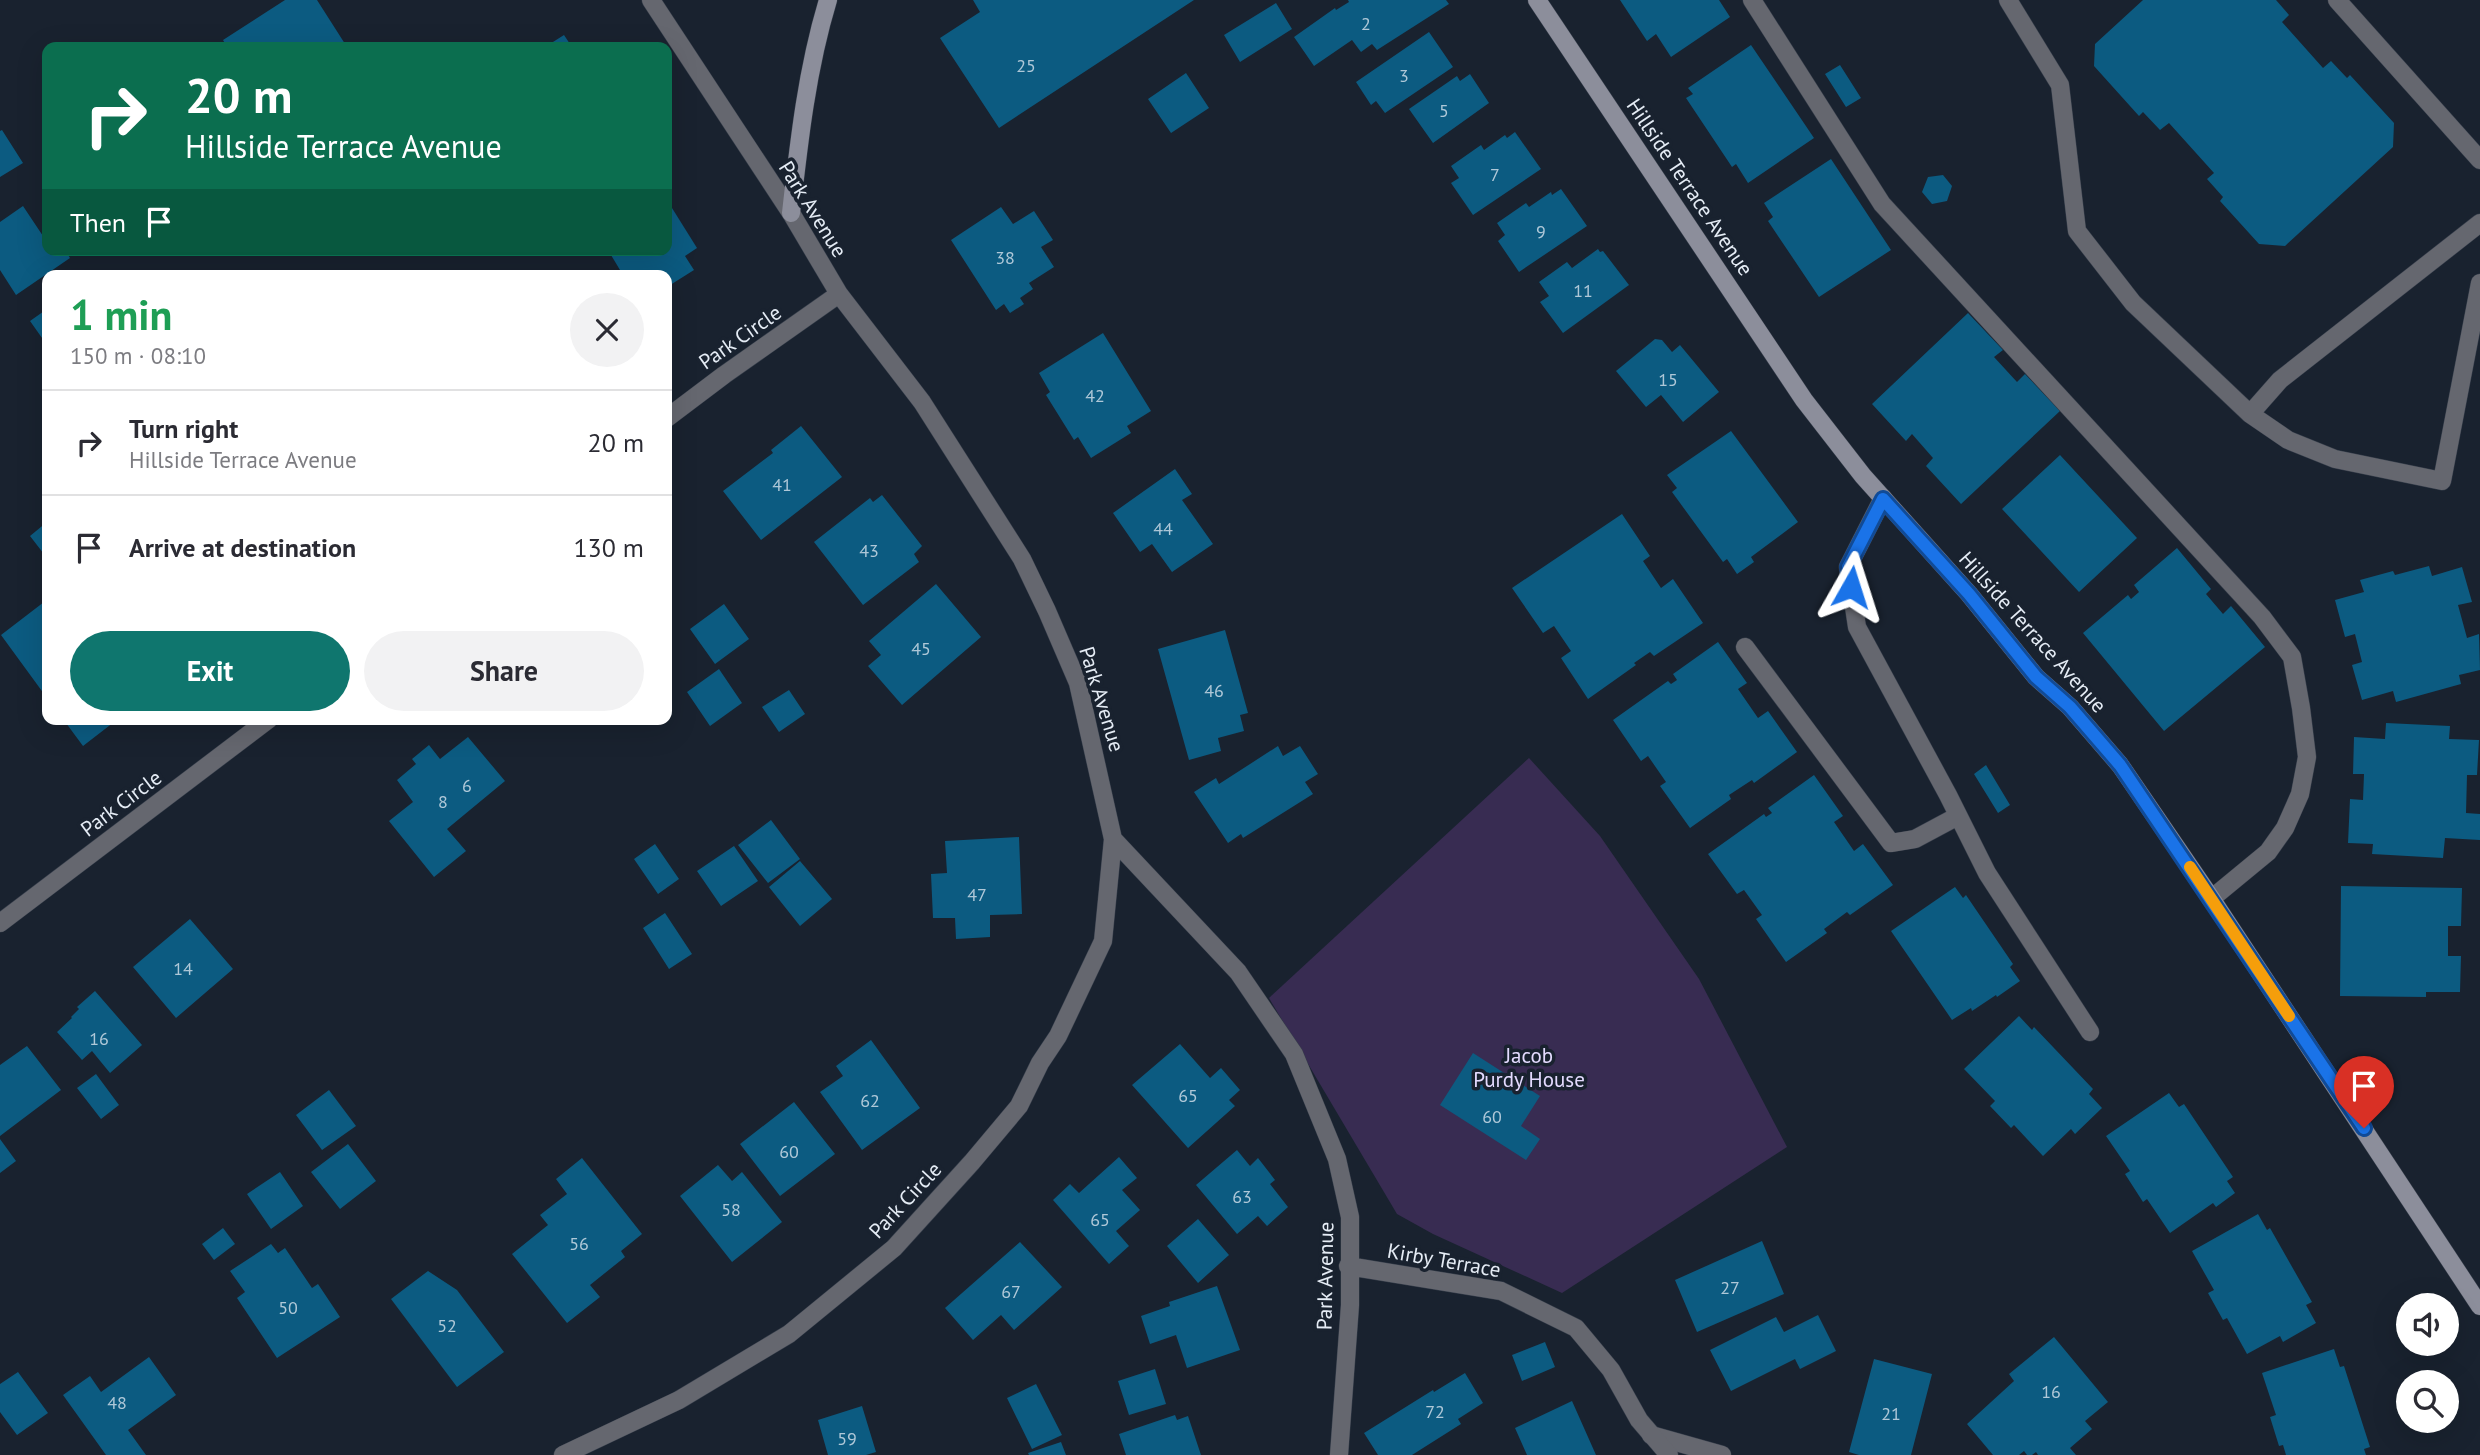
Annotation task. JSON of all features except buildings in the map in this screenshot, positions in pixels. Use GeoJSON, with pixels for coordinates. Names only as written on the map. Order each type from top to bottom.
{"type":"FeatureCollection","features":[{"type":"Feature","properties":{"kind":"street","name":"Park Avenue"},"geometry":{"type":"LineString","coordinates":[[651,0],[791,213],[839,295],[922,402],[1022,559],[1078,683],[1114,839],[1238,972],[1294,1054],[1337,1159],[1350,1217],[1350,1305],[1339,1455]]}},
{"type":"Feature","properties":{"kind":"street"},"geometry":{"type":"LineString","coordinates":[[791,213],[802,116],[828,0]]}},
{"type":"Feature","properties":{"kind":"street","name":"Hillside Terrace Avenue"},"geometry":{"type":"LineString","coordinates":[[1537,0],[1804,400],[1883,499],[1969,594],[2036,677],[2070,707],[2120,765],[2480,1306]]}},
{"type":"Feature","properties":{"kind":"street"},"geometry":{"type":"LineString","coordinates":[[1752,0],[1882,204],[2262,617],[2292,657],[2307,757],[2300,794],[2285,828],[2267,852],[2211,899]]}},
{"type":"Feature","properties":{"kind":"street"},"geometry":{"type":"LineString","coordinates":[[2008,0],[2060,85],[2077,231],[2133,303],[2250,414],[2288,440],[2335,459],[2442,481],[2480,283]]}},
{"type":"Feature","properties":{"kind":"street"},"geometry":{"type":"LineString","coordinates":[[2337,0],[2480,160]]}},
{"type":"Feature","properties":{"kind":"street"},"geometry":{"type":"LineString","coordinates":[[2250,414],[2280,380],[2480,223]]}},
{"type":"Feature","properties":{"kind":"street","name":"Park Circle"},"geometry":{"type":"LineString","coordinates":[[672,414],[839,295]]}},
{"type":"Feature","properties":{"kind":"street"},"geometry":{"type":"LineString","coordinates":[[1883,499],[1848,567],[1857,628],[1987,873],[2090,1032]]}},
{"type":"Feature","properties":{"kind":"street"},"geometry":{"type":"LineString","coordinates":[[1745,647],[1891,843],[1915,839],[1958,816]]}},
{"type":"Feature","properties":{"kind":"street","name":"Park Circle"},"geometry":{"type":"LineString","coordinates":[[0,923],[261,725]]}},
{"type":"Feature","properties":{"kind":"street","name":"Park Circle"},"geometry":{"type":"LineString","coordinates":[[563,1455],[679,1400],[789,1334],[894,1248],[972,1162],[1019,1106],[1040,1063],[1058,1036],[1103,941],[1114,839]]}},
{"type":"Feature","properties":{"kind":"street","name":"Kirby Terrace"},"geometry":{"type":"LineString","coordinates":[[1348,1266],[1501,1290],[1576,1328],[1611,1370],[1639,1420],[1668,1455]]}},
{"type":"Feature","properties":{"kind":"street"},"geometry":{"type":"LineString","coordinates":[[1651,1435],[1722,1455]]}},
{"type":"Feature","properties":{"kind":"green space","name":"Jacob Purdy House"},"geometry":{"type":"Polygon","coordinates":[[[1529,758],[1600,836],[1699,979],[1787,1147],[1562,1293],[1433,1234],[1397,1214],[1269,998],[1529,758]]]}},
{"type":"Feature","properties":{"kind":"slow traffic"},"geometry":{"type":"LineString","coordinates":[[2190,867],[2289,1016]]}},
{"type":"Feature","properties":{"kind":"route"},"geometry":{"type":"LineString","coordinates":[[1851,587],[1848,567],[1883,499],[1969,594],[2036,677],[2070,707],[2120,765],[2364,1128]]}}]}
